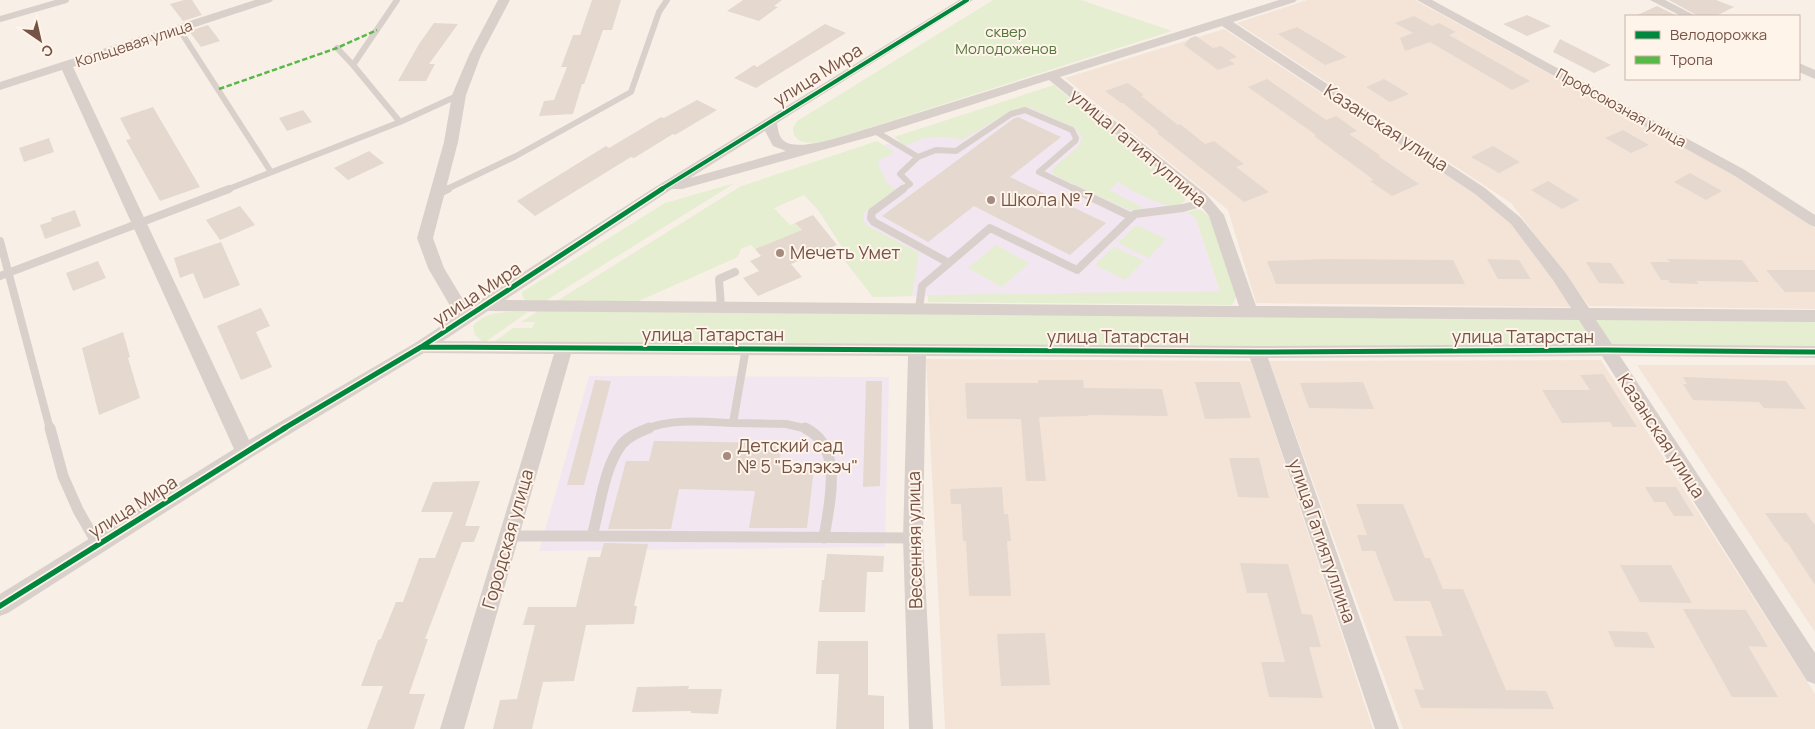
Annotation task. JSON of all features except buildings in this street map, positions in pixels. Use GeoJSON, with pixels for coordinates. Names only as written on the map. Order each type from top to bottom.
{"type":"FeatureCollection","features":[{"type":"Feature","properties":{"kind":"street","name":"Кольцевая улица"},"geometry":{"type":"LineString","coordinates":[[0,86],[267,0]]}},
{"type":"Feature","properties":{"kind":"street","name":"улица Мира"},"geometry":{"type":"LineString","coordinates":[[465,318],[436,268],[425,238],[451,142],[459,95],[475,55],[504,0]]}},
{"type":"Feature","properties":{"kind":"street","name":"улица Мира"},"geometry":{"type":"LineString","coordinates":[[0,606],[245,452],[421,347],[657,192],[966,0]]}},
{"type":"Feature","properties":{"kind":"street"},"geometry":{"type":"LineString","coordinates":[[657,192],[876,131],[1291,0]]}},
{"type":"Feature","properties":{"kind":"street","name":"Профсоюзная улица"},"geometry":{"type":"LineString","coordinates":[[1423,0],[1740,173],[1815,222]]}},
{"type":"Feature","properties":{"kind":"street"},"geometry":{"type":"LineString","coordinates":[[1656,0],[1688,15]]}},
{"type":"Feature","properties":{"kind":"street","name":"Казанская улица"},"geometry":{"type":"LineString","coordinates":[[1224,22],[1503,208],[1542,252],[1584,314],[1815,673]]}},
{"type":"Feature","properties":{"kind":"street"},"geometry":{"type":"LineString","coordinates":[[66,66],[245,452]]}},
{"type":"Feature","properties":{"kind":"street"},"geometry":{"type":"LineString","coordinates":[[1800,68],[1815,75]]}},
{"type":"Feature","properties":{"kind":"street","name":"улица Гатиятуллина"},"geometry":{"type":"LineString","coordinates":[[1050,75],[1205,202],[1216,215],[1248,311]]}},
{"type":"Feature","properties":{"kind":"street"},"geometry":{"type":"LineString","coordinates":[[770,121],[771,133],[775,142],[785,148],[814,148]]}},
{"type":"Feature","properties":{"kind":"street","name":"улица Татарстан"},"geometry":{"type":"LineString","coordinates":[[485,305],[1815,316]]}},
{"type":"Feature","properties":{"kind":"street","name":"улица Татарстан"},"geometry":{"type":"LineString","coordinates":[[421,347],[1257,352],[1606,350],[1815,352]]}},
{"type":"Feature","properties":{"kind":"street","name":"Городская улица"},"geometry":{"type":"LineString","coordinates":[[452,729],[564,348]]}},
{"type":"Feature","properties":{"kind":"street","name":"Весенняя улица"},"geometry":{"type":"LineString","coordinates":[[917,350],[913,538],[921,729]]}},
{"type":"Feature","properties":{"kind":"street","name":"улица Гатиятуллина"},"geometry":{"type":"LineString","coordinates":[[1257,352],[1387,729]]}},
{"type":"Feature","properties":{"kind":"lane"},"geometry":{"type":"LineString","coordinates":[[0,19],[66,0]]}},
{"type":"Feature","properties":{"kind":"lane"},"geometry":{"type":"LineString","coordinates":[[353,65],[397,0]]}},
{"type":"Feature","properties":{"kind":"lane"},"geometry":{"type":"LineString","coordinates":[[438,194],[516,156],[631,92],[659,12],[667,0]]}},
{"type":"Feature","properties":{"kind":"lane"},"geometry":{"type":"LineString","coordinates":[[179,29],[271,172]]}},
{"type":"Feature","properties":{"kind":"lane"},"geometry":{"type":"LineString","coordinates":[[337,48],[400,122]]}},
{"type":"Feature","properties":{"kind":"lane"},"geometry":{"type":"LineString","coordinates":[[0,276],[140,224],[400,122],[459,95]]}},
{"type":"Feature","properties":{"kind":"lane"},"geometry":{"type":"LineString","coordinates":[[949,264],[874,222],[871,218],[872,212],[910,184],[900,174],[918,157],[940,148],[956,151],[1011,114],[1030,111],[1072,130],[1076,138],[1075,141],[1039,172],[1132,217]]}},
{"type":"Feature","properties":{"kind":"lane"},"geometry":{"type":"LineString","coordinates":[[876,131],[892,143],[918,157]]}},
{"type":"Feature","properties":{"kind":"lane"},"geometry":{"type":"LineString","coordinates":[[919,309],[922,286],[990,228],[1077,270],[1134,214],[1183,208],[1205,202]]}},
{"type":"Feature","properties":{"kind":"lane"},"geometry":{"type":"LineString","coordinates":[[0,241],[10,272],[29,354],[63,476],[78,510],[98,545]]}},
{"type":"Feature","properties":{"kind":"lane"},"geometry":{"type":"LineString","coordinates":[[720,308],[719,279],[735,272]]}},
{"type":"Feature","properties":{"kind":"lane"},"geometry":{"type":"LineString","coordinates":[[733,423],[746,348]]}},
{"type":"Feature","properties":{"kind":"lane"},"geometry":{"type":"LineString","coordinates":[[592,536],[614,457],[625,443],[642,431],[660,424],[733,423],[806,427],[825,444],[831,459],[832,472],[824,538]]}},
{"type":"Feature","properties":{"kind":"lane"},"geometry":{"type":"LineString","coordinates":[[509,536],[913,538]]}},
{"type":"Feature","properties":{"kind":"shaded area"},"geometry":{"type":"Polygon","coordinates":[[[1307,0],[1415,0],[1736,176],[1815,228],[1815,309],[1589,306],[1511,203],[1237,23],[1307,0]]]}},
{"type":"Feature","properties":{"kind":"shaded area"},"geometry":{"type":"Polygon","coordinates":[[[1224,29],[1486,201],[1527,239],[1572,307],[1256,303],[1228,210],[1065,78],[1224,29]]]}},
{"type":"Feature","properties":{"kind":"shaded area","name":"Школа № 7"},"geometry":{"type":"Polygon","coordinates":[[[1043,96],[1196,219],[1220,291],[873,297],[844,260],[849,258],[819,211],[804,195],[884,145],[1043,96]]]}},
{"type":"Feature","properties":{"kind":"shaded area"},"geometry":{"type":"Polygon","coordinates":[[[926,359],[1251,361],[1373,729],[945,729],[926,359]]]}},
{"type":"Feature","properties":{"kind":"shaded area"},"geometry":{"type":"Polygon","coordinates":[[[1601,360],[1815,694],[1815,729],[1403,729],[1269,361],[1601,360]]]}},
{"type":"Feature","properties":{"kind":"shaded area"},"geometry":{"type":"Polygon","coordinates":[[[1637,365],[1815,365],[1815,632],[1637,365]]]}},
{"type":"Feature","properties":{"kind":"shaded area","name":"Детский сад № 5 \"Бэлэкэч\""},"geometry":{"type":"Polygon","coordinates":[[[589,376],[889,377],[885,547],[539,551],[589,376]]]}},
{"type":"Feature","properties":{"kind":"green space","name":"сквер Молодоженов"},"geometry":{"type":"Polygon","coordinates":[[[993,0],[1081,0],[1172,31],[831,140],[807,143],[797,139],[793,128],[797,121],[993,0]]]}},
{"type":"Feature","properties":{"kind":"green space"},"geometry":{"type":"Polygon","coordinates":[[[1054,85],[1187,195],[1183,202],[1176,205],[1166,205],[1118,182],[1109,190],[1142,207],[1141,209],[1129,210],[1054,175],[1052,169],[1079,146],[1082,137],[1075,128],[1029,107],[1011,111],[962,140],[948,137],[933,137],[919,140],[906,146],[894,137],[1054,85]]]}},
{"type":"Feature","properties":{"kind":"green space"},"geometry":{"type":"Polygon","coordinates":[[[877,141],[893,151],[892,154],[879,160],[878,163],[886,182],[895,190],[864,213],[864,222],[866,225],[919,253],[912,296],[873,297],[844,260],[849,258],[819,211],[804,195],[774,208],[790,225],[795,223],[807,236],[787,236],[755,249],[751,245],[741,249],[738,257],[632,304],[555,302],[741,186],[877,141]]]}},
{"type":"Feature","properties":{"kind":"green space"},"geometry":{"type":"Polygon","coordinates":[[[735,183],[542,303],[525,300],[522,295],[522,292],[665,203],[735,183]]]}},
{"type":"Feature","properties":{"kind":"green space"},"geometry":{"type":"Polygon","coordinates":[[[1200,209],[1211,218],[1237,296],[1232,305],[928,302],[928,295],[1220,291],[1196,219],[1187,212],[1200,209]]]}},
{"type":"Feature","properties":{"kind":"green space"},"geometry":{"type":"Polygon","coordinates":[[[1136,225],[1166,239],[1148,258],[1118,243],[1136,225]]]}},
{"type":"Feature","properties":{"kind":"green space"},"geometry":{"type":"Polygon","coordinates":[[[996,245],[1029,263],[1002,287],[968,268],[996,245]]]}},
{"type":"Feature","properties":{"kind":"green space"},"geometry":{"type":"Polygon","coordinates":[[[1114,247],[1144,261],[1125,280],[1095,265],[1114,247]]]}},
{"type":"Feature","properties":{"kind":"green space"},"geometry":{"type":"Polygon","coordinates":[[[538,311],[1815,317],[1815,348],[491,344],[513,328],[532,328],[535,322],[521,322],[538,311]]]}},
{"type":"Feature","properties":{"kind":"green space"},"geometry":{"type":"Polygon","coordinates":[[[528,312],[484,343],[475,335],[473,326],[481,319],[493,314],[528,312]]]}},
{"type":"Feature","properties":{"kind":"marked path"},"geometry":{"type":"LineString","coordinates":[[219,89],[337,48],[377,30]]}},
{"type":"Feature","properties":{"kind":"cycle path"},"geometry":{"type":"LineString","coordinates":[[0,606],[245,452],[421,347],[657,192],[967,0]]}},
{"type":"Feature","properties":{"kind":"cycle path"},"geometry":{"type":"LineString","coordinates":[[421,347],[1257,352],[1606,350],[1815,352]]}},
{"type":"Feature","properties":{"kind":"place","name":"Школа № 7"},"geometry":{"type":"Point","coordinates":[991,200]}},
{"type":"Feature","properties":{"kind":"place","name":"Мечеть Умет"},"geometry":{"type":"Point","coordinates":[780,253]}},
{"type":"Feature","properties":{"kind":"place","name":"Детский сад № 5 \"Бэлэкэч\""},"geometry":{"type":"Point","coordinates":[727,456]}}]}
